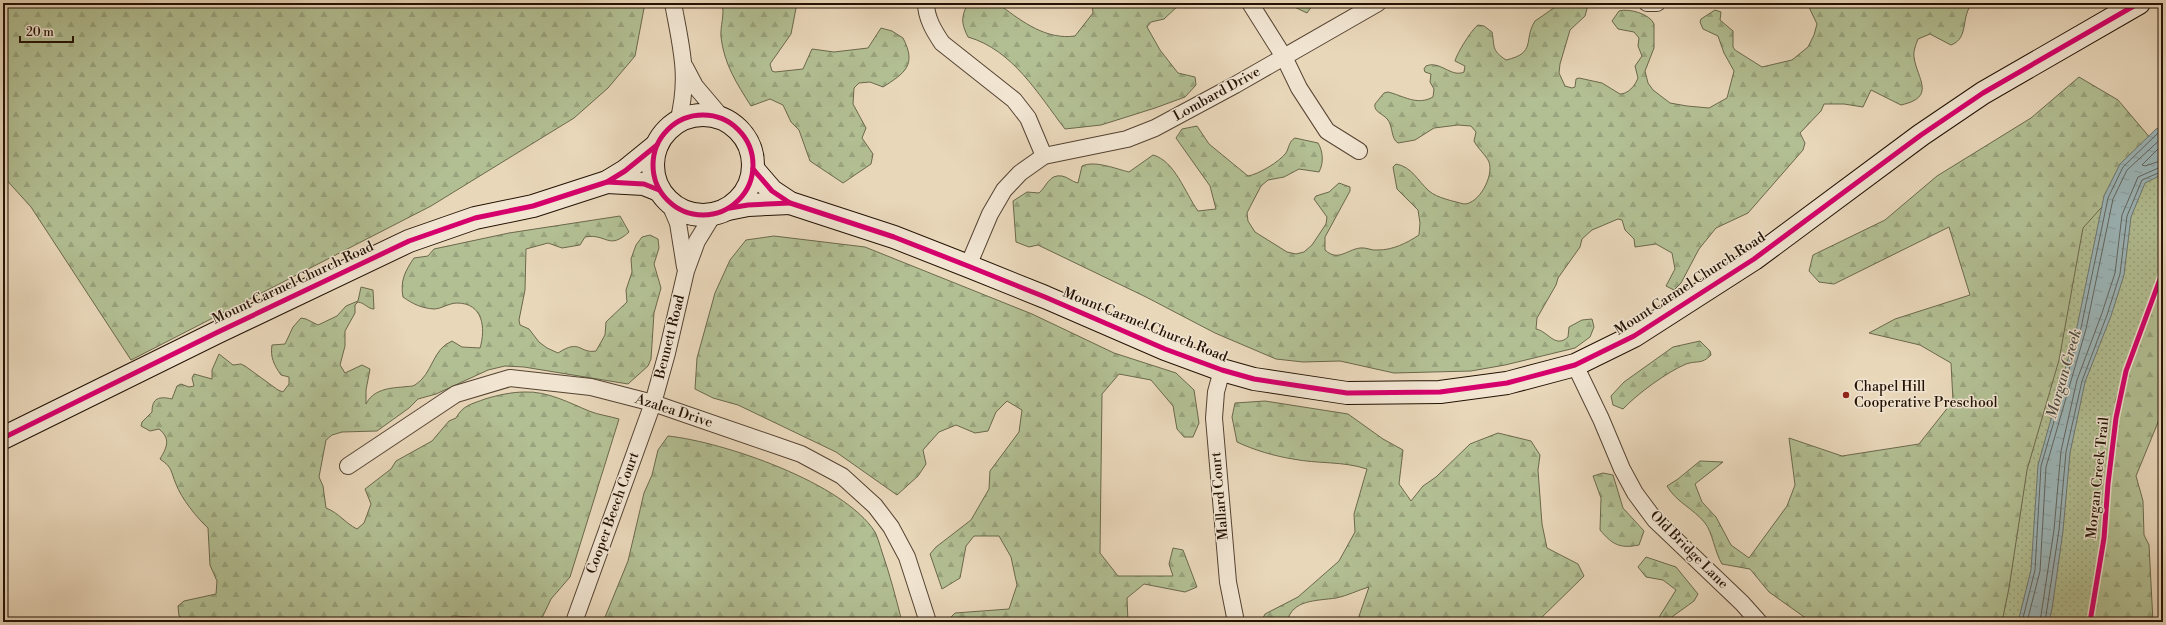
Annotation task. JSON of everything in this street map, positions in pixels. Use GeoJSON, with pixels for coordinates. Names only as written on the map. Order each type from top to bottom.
{"type":"FeatureCollection","features":[{"type":"Feature","properties":{"kind":"main road","name":"Mount Carmel Church Road"},"geometry":{"type":"LineString","coordinates":[[753,169],[772,191],[790,204],[894,237],[1045,296],[1165,349],[1222,370],[1254,380],[1347,393],[1440,392],[1507,383],[1575,365],[1634,336],[1754,259],[1921,135],[1983,94],[2139,3]]}},
{"type":"Feature","properties":{"kind":"main road"},"geometry":{"type":"LineString","coordinates":[[708,115],[722,119],[736,127],[746,139],[752,153],[753,169],[749,185],[741,198],[720,212],[697,215],[682,211],[664,196],[653,160],[657,145],[666,132],[678,122],[692,116],[708,115]]}},
{"type":"Feature","properties":{"kind":"main road","name":"Mount Carmel Church Road"},"geometry":{"type":"LineString","coordinates":[[3,438],[409,241],[476,218],[533,206],[607,182],[625,171],[657,145]]}},
{"type":"Feature","properties":{"kind":"main road","name":"Mount Carmel Church Road"},"geometry":{"type":"LineString","coordinates":[[607,182],[644,184],[664,196]]}},
{"type":"Feature","properties":{"kind":"main road","name":"Mount Carmel Church Road"},"geometry":{"type":"LineString","coordinates":[[720,212],[748,205],[790,204]]}},
{"type":"Feature","properties":{"kind":"street"},"geometry":{"type":"LineString","coordinates":[[673,3],[684,67],[684,89],[678,122]]}},
{"type":"Feature","properties":{"kind":"street"},"geometry":{"type":"LineString","coordinates":[[926,3],[926,11],[934,31],[942,43],[1014,100],[1028,118],[1044,156],[1020,173],[1004,190],[990,214],[968,266]]}},
{"type":"Feature","properties":{"kind":"street"},"geometry":{"type":"LineString","coordinates":[[1250,3],[1284,57],[1299,88],[1327,131],[1359,151]]}},
{"type":"Feature","properties":{"kind":"street","name":"Lombard Drive"},"geometry":{"type":"LineString","coordinates":[[1044,156],[1134,136],[1155,128],[1378,3]]}},
{"type":"Feature","properties":{"kind":"street"},"geometry":{"type":"LineString","coordinates":[[1647,3],[1657,3]]}},
{"type":"Feature","properties":{"kind":"street"},"geometry":{"type":"LineString","coordinates":[[684,67],[695,86],[722,119]]}},
{"type":"Feature","properties":{"kind":"street","name":"Bennett Road"},"geometry":{"type":"LineString","coordinates":[[664,196],[678,223],[686,271]]}},
{"type":"Feature","properties":{"kind":"street","name":"Bennett Road"},"geometry":{"type":"LineString","coordinates":[[653,403],[667,353],[686,271],[704,227],[720,212]]}},
{"type":"Feature","properties":{"kind":"street","name":"Old Bridge Lane"},"geometry":{"type":"LineString","coordinates":[[1575,365],[1635,493],[1655,520],[1742,603],[1759,622]]}},
{"type":"Feature","properties":{"kind":"street","name":"Mallard Court"},"geometry":{"type":"LineString","coordinates":[[1222,370],[1216,392],[1214,418],[1227,568],[1236,622]]}},
{"type":"Feature","properties":{"kind":"street","name":"Azalea Drive"},"geometry":{"type":"LineString","coordinates":[[348,466],[456,394],[510,378],[591,387],[653,403],[802,454],[842,476],[875,506],[891,527],[907,557],[928,622]]}},
{"type":"Feature","properties":{"kind":"street","name":"Cooper Beech Court"},"geometry":{"type":"LineString","coordinates":[[574,622],[653,403]]}},
{"type":"Feature","properties":{"kind":"green space"},"geometry":{"type":"Polygon","coordinates":[[[3,3],[645,3],[635,56],[608,88],[574,118],[431,206],[131,360],[31,207],[3,176],[3,3]]]}},
{"type":"Feature","properties":{"kind":"green space"},"geometry":{"type":"Polygon","coordinates":[[[722,3],[797,3],[791,34],[770,64],[772,71],[775,72],[803,69],[812,49],[834,52],[868,48],[881,28],[892,31],[903,38],[909,55],[909,62],[903,72],[883,87],[870,82],[859,83],[854,88],[853,104],[866,128],[862,138],[873,154],[871,164],[843,183],[810,161],[799,130],[791,122],[783,105],[770,99],[751,106],[736,82],[725,56],[721,37],[723,12],[722,3]]]}},
{"type":"Feature","properties":{"kind":"green space"},"geometry":{"type":"Polygon","coordinates":[[[968,3],[1001,3],[1001,6],[1026,24],[1045,32],[1064,37],[1075,36],[1093,13],[1092,3],[1184,3],[1180,4],[1164,19],[1151,22],[1147,27],[1160,50],[1178,73],[1195,77],[1196,85],[1185,97],[1155,108],[1101,125],[1065,129],[1034,88],[1011,63],[984,43],[968,37],[963,24],[963,16],[968,3]]]}},
{"type":"Feature","properties":{"kind":"green space"},"geometry":{"type":"Polygon","coordinates":[[[1286,3],[1314,3],[1307,13],[1286,3]]]}},
{"type":"Feature","properties":{"kind":"green space"},"geometry":{"type":"Polygon","coordinates":[[[1561,3],[1586,3],[1588,5],[1585,16],[1570,30],[1560,64],[1559,73],[1565,86],[1572,88],[1575,87],[1576,79],[1579,78],[1602,83],[1620,94],[1626,93],[1633,87],[1638,78],[1635,66],[1642,56],[1638,46],[1639,38],[1634,32],[1618,29],[1612,21],[1619,11],[1628,10],[1648,17],[1654,24],[1654,48],[1645,71],[1648,83],[1653,90],[1670,103],[1709,108],[1727,98],[1734,71],[1724,53],[1718,36],[1703,29],[1700,22],[1701,19],[1715,10],[1721,12],[1720,20],[1733,31],[1733,47],[1735,50],[1762,67],[1792,60],[1808,47],[1814,35],[1817,24],[1807,3],[1973,3],[1969,8],[1961,37],[1957,42],[1951,45],[1930,34],[1918,39],[1914,55],[1922,86],[1922,92],[1919,97],[1912,102],[1901,105],[1871,90],[1863,107],[1844,104],[1824,104],[1821,111],[1800,133],[1805,143],[1803,150],[1748,213],[1716,228],[1699,249],[1681,283],[1674,290],[1666,286],[1675,269],[1672,253],[1656,244],[1635,247],[1634,239],[1625,230],[1622,220],[1618,219],[1592,230],[1582,239],[1580,247],[1558,278],[1556,285],[1537,318],[1536,329],[1559,341],[1568,337],[1569,327],[1582,320],[1592,319],[1594,327],[1590,337],[1575,348],[1505,365],[1471,371],[1394,373],[1340,361],[1303,362],[1276,359],[1215,333],[1146,297],[1038,245],[1029,247],[1016,242],[1013,201],[1027,192],[1039,193],[1054,177],[1062,176],[1078,183],[1082,166],[1087,164],[1099,164],[1129,172],[1153,155],[1161,158],[1179,178],[1198,211],[1216,209],[1210,186],[1176,138],[1182,129],[1197,126],[1209,144],[1248,176],[1263,170],[1279,160],[1286,153],[1290,143],[1295,138],[1318,143],[1322,157],[1322,165],[1319,172],[1299,169],[1284,177],[1268,180],[1261,186],[1247,213],[1248,221],[1255,232],[1287,252],[1296,254],[1304,252],[1312,245],[1326,224],[1327,217],[1314,199],[1316,196],[1329,192],[1339,183],[1350,187],[1350,191],[1325,237],[1325,250],[1334,255],[1338,255],[1360,248],[1384,250],[1400,246],[1419,235],[1420,223],[1418,210],[1397,189],[1393,167],[1396,164],[1406,168],[1414,174],[1429,191],[1436,196],[1464,204],[1470,203],[1475,199],[1484,188],[1489,174],[1489,162],[1474,141],[1476,132],[1471,126],[1458,125],[1434,128],[1415,140],[1398,143],[1394,139],[1388,120],[1377,111],[1375,104],[1384,93],[1388,92],[1421,101],[1433,97],[1434,89],[1430,82],[1431,74],[1425,72],[1424,69],[1426,66],[1436,65],[1455,73],[1464,72],[1465,66],[1455,61],[1472,31],[1478,25],[1484,26],[1492,32],[1494,48],[1501,57],[1506,60],[1522,54],[1528,45],[1535,21],[1561,3]]]}},
{"type":"Feature","properties":{"kind":"green space"},"geometry":{"type":"Polygon","coordinates":[[[2079,77],[2118,100],[2163,153],[2163,410],[2136,476],[2143,501],[2144,535],[2149,545],[2153,622],[1879,622],[1829,618],[1807,619],[1769,592],[1750,569],[1722,564],[1717,554],[1710,531],[1705,523],[1675,497],[1667,486],[1700,461],[1723,462],[1695,484],[1702,502],[1716,517],[1731,545],[1749,558],[1787,506],[1795,485],[1789,438],[1842,456],[1919,444],[1953,401],[1951,363],[1920,345],[1869,333],[1895,319],[1970,295],[1949,227],[1834,284],[1819,282],[1809,271],[1813,255],[1885,220],[1937,176],[2031,118],[2079,77]]]}},
{"type":"Feature","properties":{"kind":"green space"},"geometry":{"type":"Polygon","coordinates":[[[2163,131],[2163,277],[2116,399],[2107,540],[2088,622],[2002,622],[2009,588],[2027,470],[2059,360],[2083,228],[2127,179],[2163,131]]]}},
{"type":"Feature","properties":{"kind":"green space"},"geometry":{"type":"Polygon","coordinates":[[[620,216],[629,232],[622,238],[612,241],[592,236],[585,237],[580,245],[562,248],[548,243],[526,249],[525,290],[519,320],[520,325],[529,329],[539,342],[558,353],[571,347],[596,351],[605,335],[606,322],[627,302],[626,290],[632,272],[631,259],[636,245],[642,237],[650,235],[658,239],[659,248],[654,264],[661,288],[654,313],[651,359],[648,366],[628,384],[524,367],[505,366],[488,370],[436,394],[418,399],[409,408],[377,431],[342,432],[332,435],[326,440],[319,477],[323,486],[326,508],[357,529],[364,523],[371,504],[365,489],[391,469],[396,461],[432,441],[449,421],[456,418],[462,410],[472,404],[505,394],[533,392],[550,395],[593,412],[619,419],[570,577],[551,599],[540,622],[488,622],[472,617],[452,616],[447,622],[189,622],[179,616],[178,606],[184,601],[216,594],[217,581],[210,565],[208,528],[185,501],[178,490],[172,472],[160,459],[167,443],[165,436],[159,429],[150,431],[141,426],[142,422],[152,412],[153,404],[157,399],[172,399],[177,386],[181,384],[189,387],[194,386],[192,378],[194,374],[212,379],[212,370],[219,354],[233,365],[241,364],[245,366],[283,392],[289,384],[289,377],[281,375],[276,368],[272,357],[272,345],[285,344],[293,327],[301,318],[318,325],[337,316],[346,306],[358,301],[361,287],[373,290],[374,309],[358,302],[355,305],[355,313],[345,331],[345,346],[340,365],[345,373],[362,365],[370,369],[366,390],[366,404],[369,399],[382,391],[392,388],[414,386],[426,375],[436,356],[445,345],[452,341],[462,347],[480,348],[483,333],[480,318],[477,312],[466,304],[454,303],[437,309],[425,308],[410,302],[403,297],[402,286],[404,276],[414,258],[428,256],[434,249],[509,233],[620,216]]]}},
{"type":"Feature","properties":{"kind":"green space"},"geometry":{"type":"Polygon","coordinates":[[[774,236],[865,247],[1032,314],[1114,353],[1176,373],[1194,390],[1199,423],[1193,437],[1184,437],[1177,429],[1173,406],[1151,380],[1119,374],[1102,394],[1100,553],[1118,576],[1173,576],[1169,564],[1173,548],[1183,550],[1197,587],[1185,592],[1144,584],[1127,598],[1128,622],[952,622],[951,617],[955,613],[1009,609],[1017,585],[1011,557],[999,536],[974,536],[966,546],[960,578],[942,589],[930,554],[936,547],[971,520],[989,489],[990,471],[1019,432],[1022,410],[1007,401],[996,412],[988,431],[975,433],[956,425],[939,432],[923,450],[926,464],[918,476],[897,495],[836,452],[738,405],[713,398],[695,389],[697,358],[715,293],[730,260],[746,240],[774,236]]]}},
{"type":"Feature","properties":{"kind":"green space"},"geometry":{"type":"Polygon","coordinates":[[[1700,341],[1710,351],[1711,355],[1708,358],[1702,361],[1686,364],[1670,372],[1644,390],[1623,409],[1613,405],[1611,396],[1624,382],[1673,347],[1700,341]]]}},
{"type":"Feature","properties":{"kind":"green space"},"geometry":{"type":"Polygon","coordinates":[[[1265,401],[1348,414],[1383,439],[1403,450],[1399,484],[1411,501],[1423,486],[1436,477],[1470,444],[1498,433],[1531,441],[1540,455],[1538,470],[1542,524],[1547,548],[1578,564],[1584,576],[1537,622],[1357,622],[1369,587],[1336,598],[1306,602],[1294,609],[1287,622],[1261,622],[1265,614],[1298,597],[1339,561],[1355,532],[1354,514],[1367,469],[1358,466],[1302,461],[1286,458],[1257,450],[1237,442],[1232,417],[1235,403],[1265,401]]]}},
{"type":"Feature","properties":{"kind":"green space"},"geometry":{"type":"Polygon","coordinates":[[[668,436],[720,447],[750,456],[781,468],[811,482],[837,497],[860,514],[875,532],[877,537],[902,622],[603,622],[628,561],[644,493],[652,475],[658,450],[668,436]]]}},
{"type":"Feature","properties":{"kind":"green space"},"geometry":{"type":"Polygon","coordinates":[[[1603,473],[1613,475],[1623,508],[1644,531],[1639,545],[1621,546],[1608,539],[1600,530],[1601,498],[1593,476],[1603,473]]]}},
{"type":"Feature","properties":{"kind":"green space"},"geometry":{"type":"Polygon","coordinates":[[[1646,557],[1676,567],[1698,594],[1694,601],[1669,619],[1668,622],[1656,622],[1676,590],[1663,580],[1646,577],[1638,567],[1646,557]]]}},
{"type":"Feature","properties":{"kind":"water","name":"Morgan Creek"},"geometry":{"type":"Polygon","coordinates":[[[2163,127],[2163,174],[2145,183],[2131,217],[2124,275],[2111,316],[2085,382],[2070,453],[2063,531],[2049,622],[2018,622],[2031,570],[2038,465],[2077,327],[2104,196],[2120,164],[2156,129],[2163,127]]]}},
{"type":"Feature","properties":{"kind":"cycle path"},"geometry":{"type":"LineString","coordinates":[[753,169],[772,191],[790,203],[894,237],[1045,297],[1165,349],[1222,370],[1254,379],[1347,393],[1440,392],[1507,383],[1575,365],[1634,336],[1754,259],[1921,135],[1983,93],[2139,3]]}},
{"type":"Feature","properties":{"kind":"cycle path"},"geometry":{"type":"LineString","coordinates":[[703,115],[722,119],[738,130],[749,146],[753,165],[749,184],[738,200],[722,211],[703,215],[684,211],[668,200],[657,184],[653,165],[657,146],[668,130],[684,119],[703,115]]}},
{"type":"Feature","properties":{"kind":"cycle path"},"geometry":{"type":"LineString","coordinates":[[3,438],[218,332],[409,241],[475,218],[533,206],[607,182],[625,171],[657,145]]}},
{"type":"Feature","properties":{"kind":"cycle path"},"geometry":{"type":"LineString","coordinates":[[607,182],[644,184],[659,190]]}},
{"type":"Feature","properties":{"kind":"cycle path"},"geometry":{"type":"LineString","coordinates":[[730,208],[748,205],[790,203]]}},
{"type":"Feature","properties":{"kind":"cycle path","name":"Morgan Creek Trail"},"geometry":{"type":"LineString","coordinates":[[2090,622],[2104,538],[2108,484],[2116,418],[2126,371],[2163,271]]}},
{"type":"Feature","properties":{"kind":"place","name":"Chapel Hill Cooperative Preschool"},"geometry":{"type":"Point","coordinates":[1846,395]}}]}
